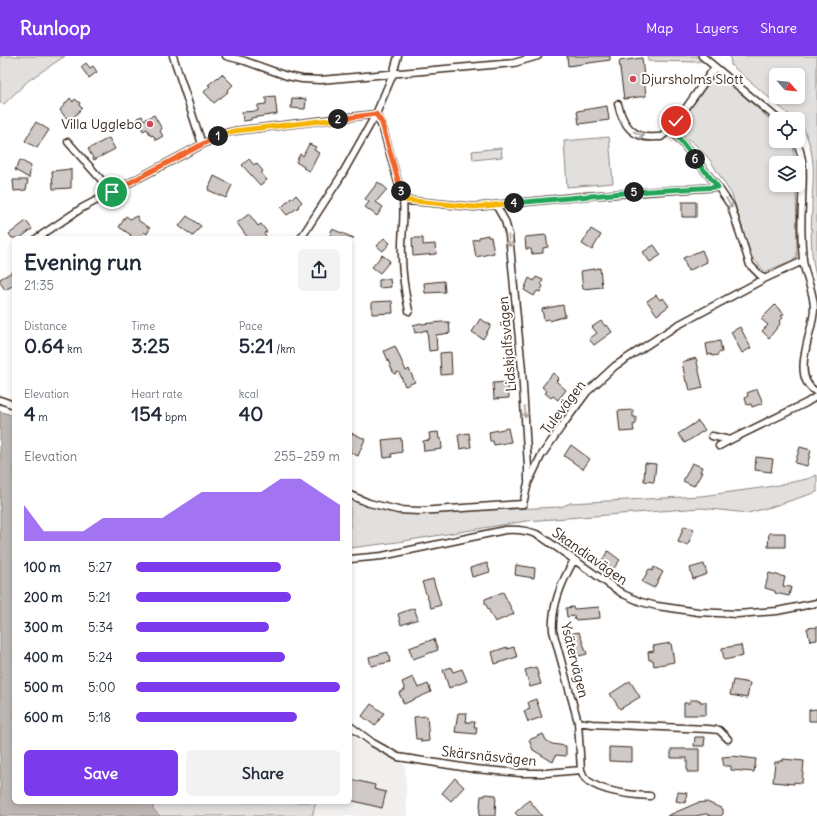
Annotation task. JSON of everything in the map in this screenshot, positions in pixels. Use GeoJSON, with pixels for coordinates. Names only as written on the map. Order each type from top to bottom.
{"type":"FeatureCollection","features":[{"type":"Feature","properties":{"kind":"street"},"geometry":{"type":"LineString","coordinates":[[173,56],[202,144]]}},
{"type":"Feature","properties":{"kind":"street"},"geometry":{"type":"LineString","coordinates":[[226,56],[287,76],[320,80],[514,63],[538,56]]}},
{"type":"Feature","properties":{"kind":"street"},"geometry":{"type":"LineString","coordinates":[[302,236],[340,178],[376,114],[393,74],[398,56]]}},
{"type":"Feature","properties":{"kind":"street"},"geometry":{"type":"LineString","coordinates":[[514,56],[514,63]]}},
{"type":"Feature","properties":{"kind":"street"},"geometry":{"type":"LineString","coordinates":[[702,56],[770,112]]}},
{"type":"Feature","properties":{"kind":"street"},"geometry":{"type":"LineString","coordinates":[[618,104],[621,116],[630,129],[642,136],[661,137],[671,128],[715,66]]}},
{"type":"Feature","properties":{"kind":"street"},"geometry":{"type":"LineString","coordinates":[[39,236],[82,208],[222,134],[234,131],[376,114]]}},
{"type":"Feature","properties":{"kind":"street"},"geometry":{"type":"LineString","coordinates":[[376,114],[382,123],[404,200],[405,214],[402,257],[404,286],[409,312]]}},
{"type":"Feature","properties":{"kind":"street"},"geometry":{"type":"LineString","coordinates":[[671,128],[718,187],[731,206],[750,265],[764,279]]}},
{"type":"Feature","properties":{"kind":"street"},"geometry":{"type":"LineString","coordinates":[[68,142],[112,192]]}},
{"type":"Feature","properties":{"kind":"street"},"geometry":{"type":"LineString","coordinates":[[800,148],[802,160],[801,230],[803,261],[811,288],[814,310],[803,363],[804,376],[808,386],[817,392]]}},
{"type":"Feature","properties":{"kind":"street"},"geometry":{"type":"LineString","coordinates":[[404,200],[474,207],[586,196],[718,187]]}},
{"type":"Feature","properties":{"kind":"street","name":"Lidskjalfsvägen"},"geometry":{"type":"LineString","coordinates":[[496,205],[505,221],[509,235],[522,370],[528,483]]}},
{"type":"Feature","properties":{"kind":"street","name":"Tulevägen"},"geometry":{"type":"LineString","coordinates":[[352,496],[385,508],[398,510],[419,511],[523,504],[528,483],[541,456],[587,392],[615,366],[676,326],[764,279],[803,261]]}},
{"type":"Feature","properties":{"kind":"street"},"geometry":{"type":"LineString","coordinates":[[719,446],[806,403],[817,396]]}},
{"type":"Feature","properties":{"kind":"street"},"geometry":{"type":"LineString","coordinates":[[0,400],[12,404]]}},
{"type":"Feature","properties":{"kind":"street"},"geometry":{"type":"LineString","coordinates":[[712,436],[730,440]]}},
{"type":"Feature","properties":{"kind":"street","name":"Skandiavägen"},"geometry":{"type":"LineString","coordinates":[[352,559],[382,556],[505,530],[519,529],[539,534],[623,594],[641,602],[698,612],[737,614],[777,611],[817,603]]}},
{"type":"Feature","properties":{"kind":"street","name":"Ysätervägen"},"geometry":{"type":"LineString","coordinates":[[574,560],[556,602],[552,619],[553,631],[578,722],[581,770]]}},
{"type":"Feature","properties":{"kind":"street"},"geometry":{"type":"LineString","coordinates":[[578,722],[592,724],[708,728],[719,730],[728,739]]}},
{"type":"Feature","properties":{"kind":"street","name":"Skärsnäsvägen"},"geometry":{"type":"LineString","coordinates":[[352,727],[373,743],[398,757],[475,769],[521,773],[546,773],[581,770]]}},
{"type":"Feature","properties":{"kind":"street"},"geometry":{"type":"LineString","coordinates":[[581,770],[585,778],[598,786],[625,794],[650,796]]}},
{"type":"Feature","properties":{"kind":"shaded area"},"geometry":{"type":"Polygon","coordinates":[[[0,56],[65,56],[29,80],[4,104],[0,103],[0,56]]]}},
{"type":"Feature","properties":{"kind":"shaded area"},"geometry":{"type":"Polygon","coordinates":[[[648,56],[711,56],[698,62],[648,61],[648,56]]]}},
{"type":"Feature","properties":{"kind":"shaded area"},"geometry":{"type":"Polygon","coordinates":[[[730,56],[817,56],[817,279],[813,263],[811,227],[813,164],[810,146],[805,133],[805,112],[786,112],[776,104],[805,104],[805,68],[769,68],[769,98],[731,65],[730,56]]]}},
{"type":"Feature","properties":{"kind":"shaded area"},"geometry":{"type":"Polygon","coordinates":[[[717,72],[769,119],[769,148],[793,148],[794,156],[769,156],[769,192],[796,192],[797,258],[765,272],[751,256],[732,195],[710,160],[696,145],[683,135],[677,127],[717,72]]]}},
{"type":"Feature","properties":{"kind":"shaded area"},"geometry":{"type":"Polygon","coordinates":[[[609,137],[613,183],[567,187],[564,141],[609,137]]]}},
{"type":"Feature","properties":{"kind":"shaded area"},"geometry":{"type":"Polygon","coordinates":[[[501,148],[502,157],[473,160],[472,151],[501,148]]]}},
{"type":"Feature","properties":{"kind":"shaded area"},"geometry":{"type":"Polygon","coordinates":[[[0,411],[12,415],[12,804],[152,804],[153,809],[160,816],[0,816],[0,411]]]}},
{"type":"Feature","properties":{"kind":"shaded area"},"geometry":{"type":"Polygon","coordinates":[[[817,475],[817,492],[748,513],[701,508],[526,521],[398,542],[352,548],[352,500],[388,512],[410,513],[561,507],[570,503],[701,496],[768,487],[807,479],[817,475]]]}},
{"type":"Feature","properties":{"kind":"shaded area"},"geometry":{"type":"Polygon","coordinates":[[[352,734],[370,747],[405,765],[407,816],[312,816],[315,804],[352,804],[352,734]]]}},
{"type":"Feature","properties":{"kind":"shaded area"},"geometry":{"type":"Polygon","coordinates":[[[152,804],[315,804],[312,816],[160,816],[153,809],[152,804]]]}},
{"type":"Feature","properties":{"kind":"building"},"geometry":{"type":"Polygon","coordinates":[[[567,56],[610,56],[610,60],[568,66],[567,56]]]}},
{"type":"Feature","properties":{"kind":"building","name":"Djursholms Slott"},"geometry":{"type":"Polygon","coordinates":[[[642,58],[646,96],[624,99],[619,61],[642,58]]]}},
{"type":"Feature","properties":{"kind":"building"},"geometry":{"type":"Polygon","coordinates":[[[86,63],[90,68],[93,66],[97,72],[89,78],[81,67],[86,63]]]}},
{"type":"Feature","properties":{"kind":"building"},"geometry":{"type":"Polygon","coordinates":[[[222,74],[233,85],[227,91],[228,92],[214,103],[204,92],[210,86],[208,85],[222,74]]]}},
{"type":"Feature","properties":{"kind":"building"},"geometry":{"type":"Polygon","coordinates":[[[275,96],[277,114],[251,118],[251,120],[243,121],[242,112],[258,111],[258,105],[266,104],[266,97],[275,96]]]}},
{"type":"Feature","properties":{"kind":"building"},"geometry":{"type":"Polygon","coordinates":[[[70,98],[73,102],[75,99],[80,103],[79,105],[82,108],[71,120],[68,117],[66,118],[60,110],[70,98]]]}},
{"type":"Feature","properties":{"kind":"building"},"geometry":{"type":"Polygon","coordinates":[[[292,98],[306,99],[305,109],[291,108],[292,98]]]}},
{"type":"Feature","properties":{"kind":"building","name":"Djursholms Slott"},"geometry":{"type":"Polygon","coordinates":[[[607,106],[609,120],[579,124],[577,111],[607,106]]]}},
{"type":"Feature","properties":{"kind":"building","name":"Villa Ugglebo"},"geometry":{"type":"Polygon","coordinates":[[[154,115],[162,129],[160,131],[163,136],[156,140],[153,135],[151,136],[147,129],[143,131],[137,118],[142,116],[144,120],[154,115]]]}},
{"type":"Feature","properties":{"kind":"building"},"geometry":{"type":"Polygon","coordinates":[[[36,122],[49,130],[37,148],[25,141],[36,122]]]}},
{"type":"Feature","properties":{"kind":"building"},"geometry":{"type":"Polygon","coordinates":[[[109,138],[115,149],[94,160],[88,149],[109,138]]]}},
{"type":"Feature","properties":{"kind":"building"},"geometry":{"type":"Polygon","coordinates":[[[309,144],[316,147],[314,150],[319,153],[310,171],[303,168],[304,167],[296,162],[300,154],[303,156],[309,144]]]}},
{"type":"Feature","properties":{"kind":"building"},"geometry":{"type":"Polygon","coordinates":[[[249,159],[254,165],[256,163],[263,171],[261,173],[267,180],[260,185],[242,165],[249,159]]]}},
{"type":"Feature","properties":{"kind":"building"},"geometry":{"type":"Polygon","coordinates":[[[20,160],[31,166],[29,178],[15,170],[20,160]]]}},
{"type":"Feature","properties":{"kind":"building"},"geometry":{"type":"Polygon","coordinates":[[[71,169],[71,188],[53,189],[52,171],[71,169]]]}},
{"type":"Feature","properties":{"kind":"building"},"geometry":{"type":"Polygon","coordinates":[[[214,176],[232,185],[226,198],[208,190],[214,176]]]}},
{"type":"Feature","properties":{"kind":"building"},"geometry":{"type":"Polygon","coordinates":[[[13,180],[28,180],[26,190],[14,191],[13,180]]]}},
{"type":"Feature","properties":{"kind":"building"},"geometry":{"type":"Polygon","coordinates":[[[378,182],[387,189],[376,202],[383,207],[377,216],[365,207],[369,202],[365,199],[378,182]]]}},
{"type":"Feature","properties":{"kind":"building"},"geometry":{"type":"Polygon","coordinates":[[[296,195],[302,202],[298,206],[299,207],[287,215],[281,208],[296,195]]]}},
{"type":"Feature","properties":{"kind":"building"},"geometry":{"type":"Polygon","coordinates":[[[682,202],[696,202],[696,217],[682,217],[682,202]]]}},
{"type":"Feature","properties":{"kind":"building"},"geometry":{"type":"Polygon","coordinates":[[[249,214],[258,226],[261,224],[267,232],[264,233],[266,236],[247,236],[237,223],[249,214]]]}},
{"type":"Feature","properties":{"kind":"building"},"geometry":{"type":"Polygon","coordinates":[[[126,216],[130,219],[137,216],[139,221],[150,228],[147,234],[144,232],[141,236],[130,236],[119,227],[126,216]]]}},
{"type":"Feature","properties":{"kind":"building"},"geometry":{"type":"Polygon","coordinates":[[[187,216],[201,226],[193,236],[179,226],[187,216]]]}},
{"type":"Feature","properties":{"kind":"building"},"geometry":{"type":"Polygon","coordinates":[[[26,221],[32,229],[23,236],[12,236],[12,238],[9,234],[26,221]]]}},
{"type":"Feature","properties":{"kind":"building"},"geometry":{"type":"Polygon","coordinates":[[[332,229],[349,236],[330,236],[332,229]]]}},
{"type":"Feature","properties":{"kind":"building"},"geometry":{"type":"Polygon","coordinates":[[[591,229],[601,235],[592,250],[582,244],[591,229]]]}},
{"type":"Feature","properties":{"kind":"building"},"geometry":{"type":"Polygon","coordinates":[[[488,235],[488,237],[491,237],[494,253],[476,257],[473,240],[488,235]]]}},
{"type":"Feature","properties":{"kind":"building"},"geometry":{"type":"Polygon","coordinates":[[[546,235],[548,247],[543,248],[543,253],[532,254],[531,249],[526,249],[525,237],[546,235]]]}},
{"type":"Feature","properties":{"kind":"building"},"geometry":{"type":"Polygon","coordinates":[[[384,238],[390,243],[383,251],[377,246],[384,238]]]}},
{"type":"Feature","properties":{"kind":"building"},"geometry":{"type":"Polygon","coordinates":[[[412,238],[423,238],[423,245],[435,244],[436,254],[413,256],[412,238]]]}},
{"type":"Feature","properties":{"kind":"building"},"geometry":{"type":"Polygon","coordinates":[[[654,245],[661,255],[650,262],[643,252],[654,245]]]}},
{"type":"Feature","properties":{"kind":"building"},"geometry":{"type":"Polygon","coordinates":[[[702,250],[707,262],[688,271],[683,258],[702,250]]]}},
{"type":"Feature","properties":{"kind":"building"},"geometry":{"type":"Polygon","coordinates":[[[382,255],[390,261],[380,273],[372,267],[382,255]]]}},
{"type":"Feature","properties":{"kind":"building"},"geometry":{"type":"Polygon","coordinates":[[[600,268],[602,287],[583,289],[581,271],[600,268]]]}},
{"type":"Feature","properties":{"kind":"building"},"geometry":{"type":"Polygon","coordinates":[[[12,272],[12,286],[5,290],[0,282],[0,279],[12,272]]]}},
{"type":"Feature","properties":{"kind":"building"},"geometry":{"type":"Polygon","coordinates":[[[536,277],[543,280],[541,284],[543,286],[540,292],[537,291],[534,296],[524,290],[529,278],[534,281],[536,277]]]}},
{"type":"Feature","properties":{"kind":"building"},"geometry":{"type":"Polygon","coordinates":[[[390,279],[391,287],[379,288],[379,280],[390,279]]]}},
{"type":"Feature","properties":{"kind":"building"},"geometry":{"type":"Polygon","coordinates":[[[444,281],[445,292],[425,293],[424,283],[444,281]]]}},
{"type":"Feature","properties":{"kind":"building"},"geometry":{"type":"Polygon","coordinates":[[[656,295],[660,300],[663,298],[669,306],[657,315],[647,301],[656,295]]]}},
{"type":"Feature","properties":{"kind":"building"},"geometry":{"type":"Polygon","coordinates":[[[392,301],[393,313],[372,314],[372,302],[392,301]]]}},
{"type":"Feature","properties":{"kind":"building"},"geometry":{"type":"Polygon","coordinates":[[[563,305],[565,316],[550,321],[549,319],[544,320],[542,309],[563,305]]]}},
{"type":"Feature","properties":{"kind":"building"},"geometry":{"type":"Polygon","coordinates":[[[775,305],[784,314],[781,316],[783,318],[779,322],[780,324],[769,338],[762,331],[768,325],[761,319],[775,305]]]}},
{"type":"Feature","properties":{"kind":"building"},"geometry":{"type":"Polygon","coordinates":[[[480,319],[491,325],[483,339],[472,332],[480,319]]]}},
{"type":"Feature","properties":{"kind":"building"},"geometry":{"type":"Polygon","coordinates":[[[601,321],[605,326],[607,325],[612,332],[594,345],[589,339],[597,333],[592,327],[601,321]]]}},
{"type":"Feature","properties":{"kind":"building"},"geometry":{"type":"Polygon","coordinates":[[[449,322],[450,333],[436,335],[437,350],[429,351],[427,330],[415,333],[413,325],[449,322]]]}},
{"type":"Feature","properties":{"kind":"building"},"geometry":{"type":"Polygon","coordinates":[[[740,327],[751,348],[742,353],[731,332],[740,327]]]}},
{"type":"Feature","properties":{"kind":"building"},"geometry":{"type":"Polygon","coordinates":[[[720,341],[722,352],[718,353],[718,355],[708,355],[706,344],[720,341]]]}},
{"type":"Feature","properties":{"kind":"building"},"geometry":{"type":"Polygon","coordinates":[[[395,346],[406,371],[409,369],[415,382],[405,386],[399,372],[394,374],[384,351],[395,346]]]}},
{"type":"Feature","properties":{"kind":"building"},"geometry":{"type":"Polygon","coordinates":[[[451,352],[452,374],[441,375],[440,353],[451,352]]]}},
{"type":"Feature","properties":{"kind":"building"},"geometry":{"type":"Polygon","coordinates":[[[696,358],[703,388],[690,391],[688,382],[686,382],[682,362],[696,358]]]}},
{"type":"Feature","properties":{"kind":"building"},"geometry":{"type":"Polygon","coordinates":[[[553,373],[559,378],[556,381],[566,390],[558,400],[553,396],[551,398],[545,393],[547,391],[542,387],[553,373]]]}},
{"type":"Feature","properties":{"kind":"building"},"geometry":{"type":"Polygon","coordinates":[[[508,382],[509,398],[494,399],[493,383],[508,382]]]}},
{"type":"Feature","properties":{"kind":"building"},"geometry":{"type":"Polygon","coordinates":[[[757,389],[763,403],[752,407],[751,404],[747,405],[745,398],[748,396],[747,393],[757,389]]]}},
{"type":"Feature","properties":{"kind":"building"},"geometry":{"type":"Polygon","coordinates":[[[633,410],[633,417],[636,417],[636,424],[633,425],[634,431],[620,432],[618,411],[633,410]]]}},
{"type":"Feature","properties":{"kind":"building"},"geometry":{"type":"Polygon","coordinates":[[[698,421],[705,430],[685,443],[678,434],[698,421]]]}},
{"type":"Feature","properties":{"kind":"building"},"geometry":{"type":"Polygon","coordinates":[[[508,428],[511,442],[494,445],[493,441],[490,441],[489,432],[508,428]]]}},
{"type":"Feature","properties":{"kind":"building"},"geometry":{"type":"Polygon","coordinates":[[[438,432],[439,439],[441,438],[442,449],[424,451],[423,441],[430,440],[429,433],[438,432]]]}},
{"type":"Feature","properties":{"kind":"building"},"geometry":{"type":"Polygon","coordinates":[[[352,433],[365,439],[358,456],[352,453],[352,433]]]}},
{"type":"Feature","properties":{"kind":"building"},"geometry":{"type":"Polygon","coordinates":[[[469,433],[471,447],[460,449],[458,435],[469,433]]]}},
{"type":"Feature","properties":{"kind":"building"},"geometry":{"type":"Polygon","coordinates":[[[401,438],[402,452],[391,454],[392,457],[384,458],[382,440],[401,438]]]}},
{"type":"Feature","properties":{"kind":"building"},"geometry":{"type":"Polygon","coordinates":[[[571,445],[590,459],[583,469],[564,456],[571,445]]]}},
{"type":"Feature","properties":{"kind":"building"},"geometry":{"type":"Polygon","coordinates":[[[800,447],[811,450],[807,466],[795,463],[800,447]]]}},
{"type":"Feature","properties":{"kind":"building"},"geometry":{"type":"Polygon","coordinates":[[[756,457],[773,459],[771,472],[755,470],[756,457]]]}},
{"type":"Feature","properties":{"kind":"building"},"geometry":{"type":"Polygon","coordinates":[[[645,463],[656,464],[654,482],[644,481],[645,463]]]}},
{"type":"Feature","properties":{"kind":"building"},"geometry":{"type":"Polygon","coordinates":[[[692,463],[702,467],[700,472],[702,472],[694,486],[683,481],[692,463]]]}},
{"type":"Feature","properties":{"kind":"building"},"geometry":{"type":"Polygon","coordinates":[[[684,526],[694,529],[688,545],[678,542],[684,526]]]}},
{"type":"Feature","properties":{"kind":"building"},"geometry":{"type":"Polygon","coordinates":[[[769,533],[785,533],[785,547],[768,547],[769,533]]]}},
{"type":"Feature","properties":{"kind":"building"},"geometry":{"type":"Polygon","coordinates":[[[608,551],[620,560],[611,572],[599,564],[608,551]]]}},
{"type":"Feature","properties":{"kind":"building"},"geometry":{"type":"Polygon","coordinates":[[[487,563],[490,572],[472,577],[470,568],[487,563]]]}},
{"type":"Feature","properties":{"kind":"building"},"geometry":{"type":"Polygon","coordinates":[[[704,564],[707,574],[693,579],[690,568],[704,564]]]}},
{"type":"Feature","properties":{"kind":"building"},"geometry":{"type":"Polygon","coordinates":[[[516,565],[535,568],[534,578],[515,575],[516,565]]]}},
{"type":"Feature","properties":{"kind":"building"},"geometry":{"type":"Polygon","coordinates":[[[654,567],[663,572],[654,588],[642,582],[649,569],[652,571],[654,567]]]}},
{"type":"Feature","properties":{"kind":"building"},"geometry":{"type":"Polygon","coordinates":[[[769,573],[785,577],[783,586],[791,587],[789,596],[775,593],[775,591],[765,588],[769,573]]]}},
{"type":"Feature","properties":{"kind":"building"},"geometry":{"type":"Polygon","coordinates":[[[433,579],[441,605],[431,608],[422,582],[433,579]]]}},
{"type":"Feature","properties":{"kind":"building"},"geometry":{"type":"Polygon","coordinates":[[[503,592],[514,614],[495,622],[485,603],[485,599],[503,592]]]}},
{"type":"Feature","properties":{"kind":"building"},"geometry":{"type":"Polygon","coordinates":[[[573,607],[574,609],[599,607],[600,618],[575,620],[574,616],[567,617],[566,608],[573,607]]]}},
{"type":"Feature","properties":{"kind":"building"},"geometry":{"type":"Polygon","coordinates":[[[414,608],[418,619],[401,625],[398,614],[414,608]]]}},
{"type":"Feature","properties":{"kind":"building"},"geometry":{"type":"Polygon","coordinates":[[[817,627],[817,640],[810,641],[807,628],[817,627]]]}},
{"type":"Feature","properties":{"kind":"building"},"geometry":{"type":"Polygon","coordinates":[[[579,632],[587,654],[575,657],[569,634],[579,632]]]}},
{"type":"Feature","properties":{"kind":"building"},"geometry":{"type":"Polygon","coordinates":[[[434,639],[438,650],[413,659],[409,648],[434,639]]]}},
{"type":"Feature","properties":{"kind":"building"},"geometry":{"type":"Polygon","coordinates":[[[671,643],[674,662],[654,666],[653,660],[649,660],[648,652],[654,651],[653,646],[671,643]]]}},
{"type":"Feature","properties":{"kind":"building"},"geometry":{"type":"Polygon","coordinates":[[[741,645],[743,656],[724,660],[722,648],[741,645]]]}},
{"type":"Feature","properties":{"kind":"building"},"geometry":{"type":"Polygon","coordinates":[[[507,647],[507,649],[514,647],[517,657],[495,664],[492,652],[507,647]]]}},
{"type":"Feature","properties":{"kind":"building"},"geometry":{"type":"Polygon","coordinates":[[[388,652],[390,662],[371,666],[369,657],[388,652]]]}},
{"type":"Feature","properties":{"kind":"building"},"geometry":{"type":"Polygon","coordinates":[[[451,667],[453,672],[462,669],[467,681],[449,688],[443,670],[451,667]]]}},
{"type":"Feature","properties":{"kind":"building"},"geometry":{"type":"Polygon","coordinates":[[[536,667],[541,684],[530,687],[525,670],[536,667]]]}},
{"type":"Feature","properties":{"kind":"building"},"geometry":{"type":"Polygon","coordinates":[[[413,677],[418,688],[428,684],[431,692],[404,704],[399,693],[405,690],[402,682],[413,677]]]}},
{"type":"Feature","properties":{"kind":"building"},"geometry":{"type":"Polygon","coordinates":[[[733,680],[750,683],[747,698],[730,695],[733,680]]]}},
{"type":"Feature","properties":{"kind":"building"},"geometry":{"type":"Polygon","coordinates":[[[630,681],[640,697],[620,709],[610,694],[630,681]]]}},
{"type":"Feature","properties":{"kind":"building"},"geometry":{"type":"Polygon","coordinates":[[[536,699],[542,717],[528,722],[524,711],[530,709],[528,702],[536,699]]]}},
{"type":"Feature","properties":{"kind":"building"},"geometry":{"type":"Polygon","coordinates":[[[690,700],[700,700],[700,702],[706,702],[706,715],[684,715],[684,703],[690,703],[690,700]]]}},
{"type":"Feature","properties":{"kind":"building"},"geometry":{"type":"Polygon","coordinates":[[[371,704],[384,713],[375,726],[362,716],[371,704]]]}},
{"type":"Feature","properties":{"kind":"building"},"geometry":{"type":"Polygon","coordinates":[[[817,709],[817,721],[809,721],[809,710],[817,709]]]}},
{"type":"Feature","properties":{"kind":"building"},"geometry":{"type":"Polygon","coordinates":[[[458,713],[467,713],[466,722],[475,722],[474,727],[477,727],[476,734],[455,732],[458,713]]]}},
{"type":"Feature","properties":{"kind":"building"},"geometry":{"type":"Polygon","coordinates":[[[427,716],[429,741],[421,742],[421,739],[416,739],[414,717],[427,716]]]}},
{"type":"Feature","properties":{"kind":"building"},"geometry":{"type":"Polygon","coordinates":[[[543,734],[546,740],[552,744],[566,746],[566,756],[556,755],[553,762],[533,750],[529,740],[543,734]]]}},
{"type":"Feature","properties":{"kind":"building"},"geometry":{"type":"Polygon","coordinates":[[[695,737],[705,737],[704,746],[694,746],[695,737]]]}},
{"type":"Feature","properties":{"kind":"building"},"geometry":{"type":"Polygon","coordinates":[[[609,747],[632,748],[632,762],[609,761],[609,747]]]}},
{"type":"Feature","properties":{"kind":"building"},"geometry":{"type":"Polygon","coordinates":[[[671,749],[699,749],[699,772],[687,772],[687,758],[671,758],[671,749]]]}},
{"type":"Feature","properties":{"kind":"building"},"geometry":{"type":"Polygon","coordinates":[[[733,756],[756,759],[754,772],[731,770],[731,766],[724,766],[722,757],[733,756]]]}},
{"type":"Feature","properties":{"kind":"building"},"geometry":{"type":"Polygon","coordinates":[[[783,759],[804,761],[802,783],[794,782],[794,784],[773,782],[775,762],[783,761],[783,759]]]}},
{"type":"Feature","properties":{"kind":"building"},"geometry":{"type":"Polygon","coordinates":[[[455,778],[464,787],[451,801],[442,793],[455,778]]]}},
{"type":"Feature","properties":{"kind":"building"},"geometry":{"type":"Polygon","coordinates":[[[352,779],[375,785],[374,789],[386,792],[382,808],[352,800],[352,779]]]}},
{"type":"Feature","properties":{"kind":"building"},"geometry":{"type":"Polygon","coordinates":[[[678,792],[687,793],[685,803],[676,801],[678,792]]]}},
{"type":"Feature","properties":{"kind":"building"},"geometry":{"type":"Polygon","coordinates":[[[485,794],[496,795],[495,816],[479,816],[481,796],[485,796],[485,794]]]}},
{"type":"Feature","properties":{"kind":"building"},"geometry":{"type":"Polygon","coordinates":[[[529,800],[542,816],[518,816],[515,813],[529,800]]]}},
{"type":"Feature","properties":{"kind":"building"},"geometry":{"type":"Polygon","coordinates":[[[707,802],[723,809],[723,814],[721,816],[711,816],[706,814],[695,816],[667,816],[697,803],[707,802]]]}},
{"type":"Feature","properties":{"kind":"place","name":"Djursholms Slott"},"geometry":{"type":"Point","coordinates":[633,79]}},
{"type":"Feature","properties":{"kind":"place","name":"Villa Ugglebo"},"geometry":{"type":"Point","coordinates":[150,124]}},
{"type":"Feature","properties":{"kind":"route"},"geometry":{"type":"LineString","coordinates":[[112,192],[222,134],[234,131],[376,114],[382,123],[404,200],[474,207],[586,196],[718,187],[671,128],[676,121]]}}]}
